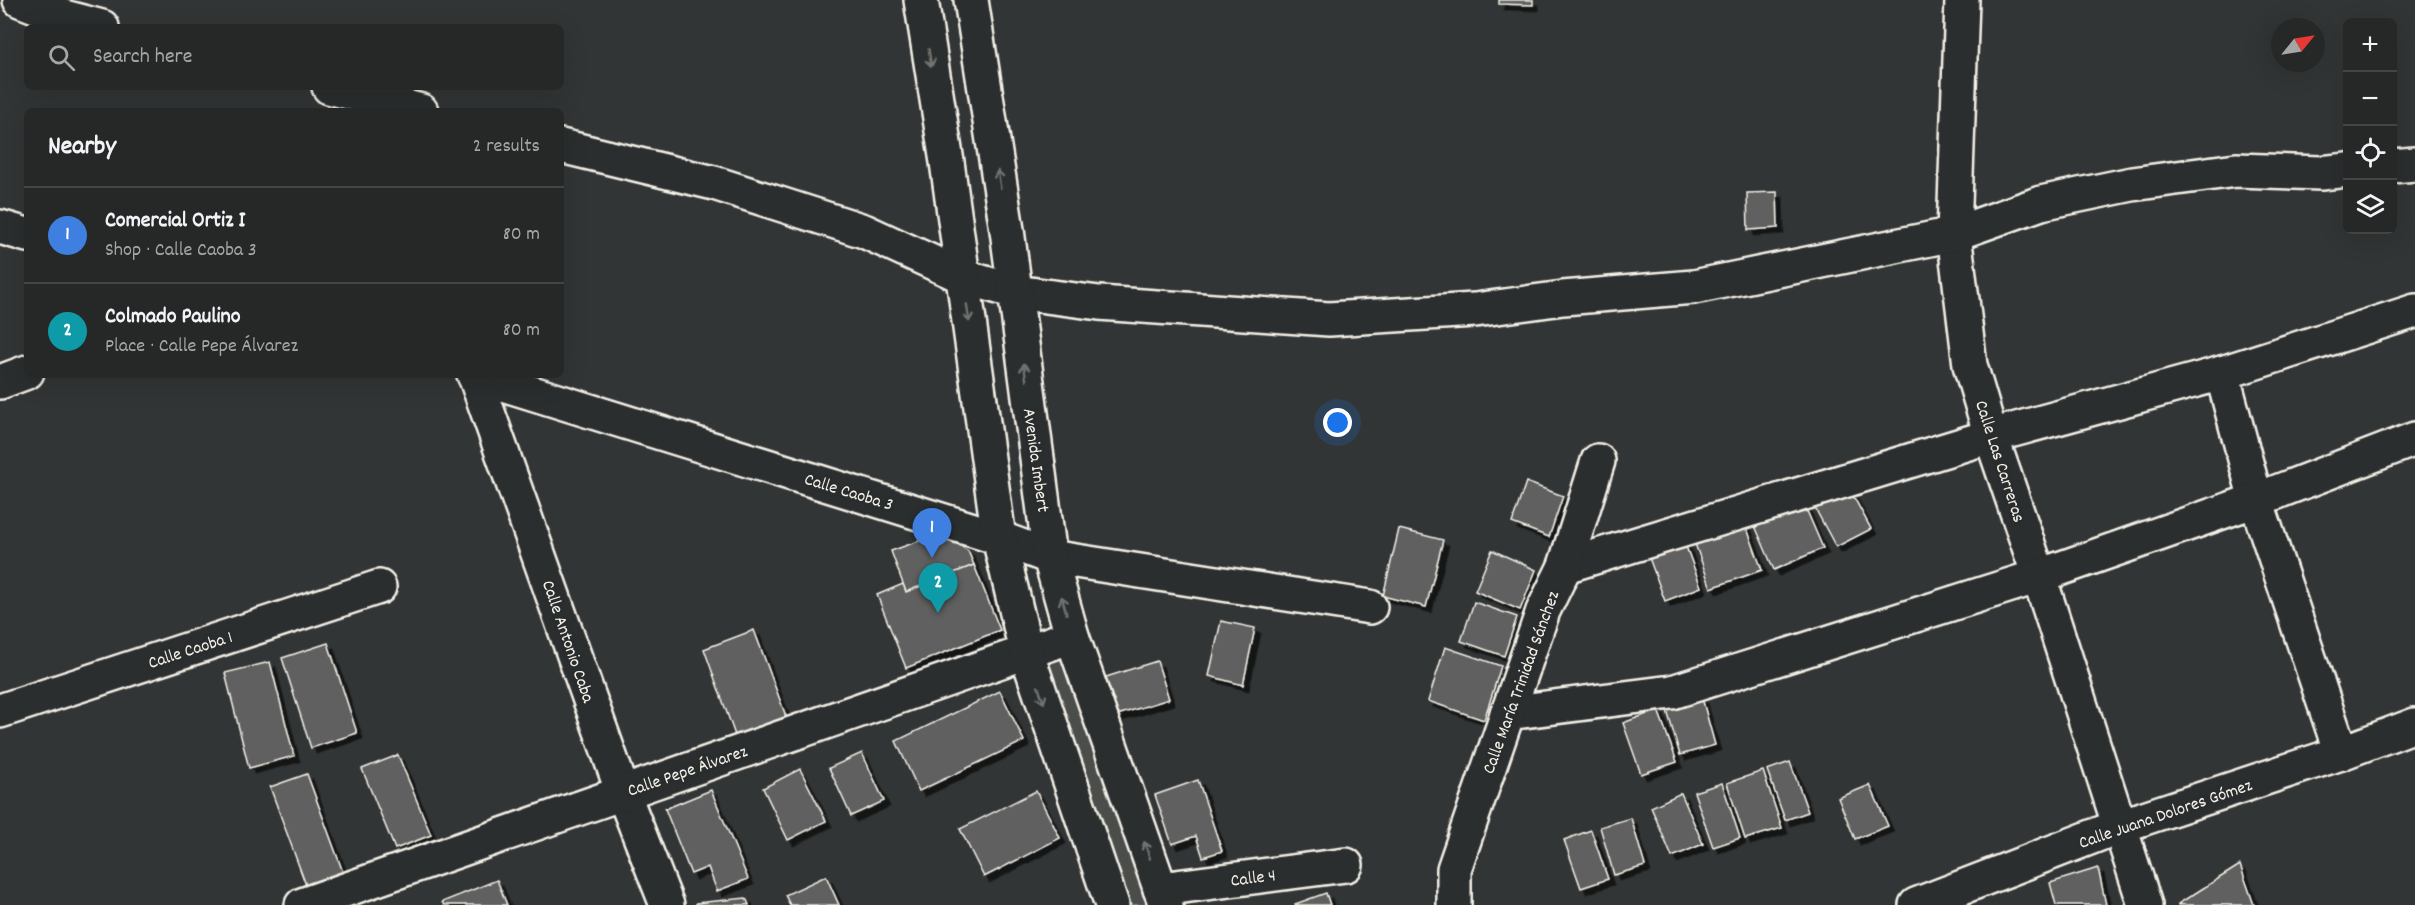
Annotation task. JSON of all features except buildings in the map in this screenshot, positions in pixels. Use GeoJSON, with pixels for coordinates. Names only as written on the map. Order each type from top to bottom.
{"type":"FeatureCollection","features":[{"type":"Feature","properties":{"kind":"street"},"geometry":{"type":"LineString","coordinates":[[20,0],[64,17],[91,24]]}},
{"type":"Feature","properties":{"kind":"street"},"geometry":{"type":"LineString","coordinates":[[921,0],[963,276],[999,537],[1026,651],[1112,905]]}},
{"type":"Feature","properties":{"kind":"street","name":"Avenida Imbert"},"geometry":{"type":"LineString","coordinates":[[971,0],[1015,292],[1050,557],[1072,636],[1163,897]]}},
{"type":"Feature","properties":{"kind":"street","name":"Calle Las Carreras"},"geometry":{"type":"LineString","coordinates":[[1962,0],[1954,234],[1970,365],[1991,436],[2039,576],[2145,905]]}},
{"type":"Feature","properties":{"kind":"street"},"geometry":{"type":"LineString","coordinates":[[340,90],[410,108]]}},
{"type":"Feature","properties":{"kind":"street"},"geometry":{"type":"LineString","coordinates":[[564,147],[714,183],[843,224],[864,231],[963,276],[1015,292],[1099,303],[1329,319],[1475,310],[1563,298],[1694,287],[1954,234],[2041,203],[2132,184],[2236,170],[2343,170]]}},
{"type":"Feature","properties":{"kind":"street"},"geometry":{"type":"LineString","coordinates":[[2397,166],[2415,164]]}},
{"type":"Feature","properties":{"kind":"street"},"geometry":{"type":"LineString","coordinates":[[0,227],[24,234]]}},
{"type":"Feature","properties":{"kind":"street"},"geometry":{"type":"LineString","coordinates":[[1564,566],[1991,436],[2222,373],[2415,310]]}},
{"type":"Feature","properties":{"kind":"street"},"geometry":{"type":"LineString","coordinates":[[0,382],[24,373]]}},
{"type":"Feature","properties":{"kind":"street"},"geometry":{"type":"LineString","coordinates":[[2222,373],[2256,500],[2341,753]]}},
{"type":"Feature","properties":{"kind":"street","name":"Calle Antonio Caba"},"geometry":{"type":"LineString","coordinates":[[476,378],[623,793],[667,905]]}},
{"type":"Feature","properties":{"kind":"street","name":"Calle Caoba 3"},"geometry":{"type":"LineString","coordinates":[[485,378],[999,537],[1050,557],[1370,607]]}},
{"type":"Feature","properties":{"kind":"street"},"geometry":{"type":"LineString","coordinates":[[1507,713],[1672,692],[2039,576],[2256,500],[2415,439]]}},
{"type":"Feature","properties":{"kind":"street","name":"Calle María Trinidad Sánchez"},"geometry":{"type":"LineString","coordinates":[[1454,905],[1454,869],[1544,611],[1564,566],[1598,461]]}},
{"type":"Feature","properties":{"kind":"street","name":"Calle Caoba 1"},"geometry":{"type":"LineString","coordinates":[[0,711],[380,587]]}},
{"type":"Feature","properties":{"kind":"street","name":"Calle Pepe Álvarez"},"geometry":{"type":"LineString","coordinates":[[302,905],[1072,636]]}},
{"type":"Feature","properties":{"kind":"street","name":"Calle Juana Dolores Gómez"},"geometry":{"type":"LineString","coordinates":[[1916,905],[2120,826],[2341,753],[2415,725]]}},
{"type":"Feature","properties":{"kind":"street","name":"Calle 4"},"geometry":{"type":"LineString","coordinates":[[1163,897],[1346,865]]}},
{"type":"Feature","properties":{"kind":"shaded area"},"geometry":{"type":"Polygon","coordinates":[[[1067,647],[1153,905],[1123,905],[1036,660],[1067,647]]]}},
{"type":"Feature","properties":{"kind":"place","name":"Comercial Ortiz I"},"geometry":{"type":"Point","coordinates":[932,558]}},
{"type":"Feature","properties":{"kind":"place","name":"Colmado Paulino"},"geometry":{"type":"Point","coordinates":[938,613]}}]}
